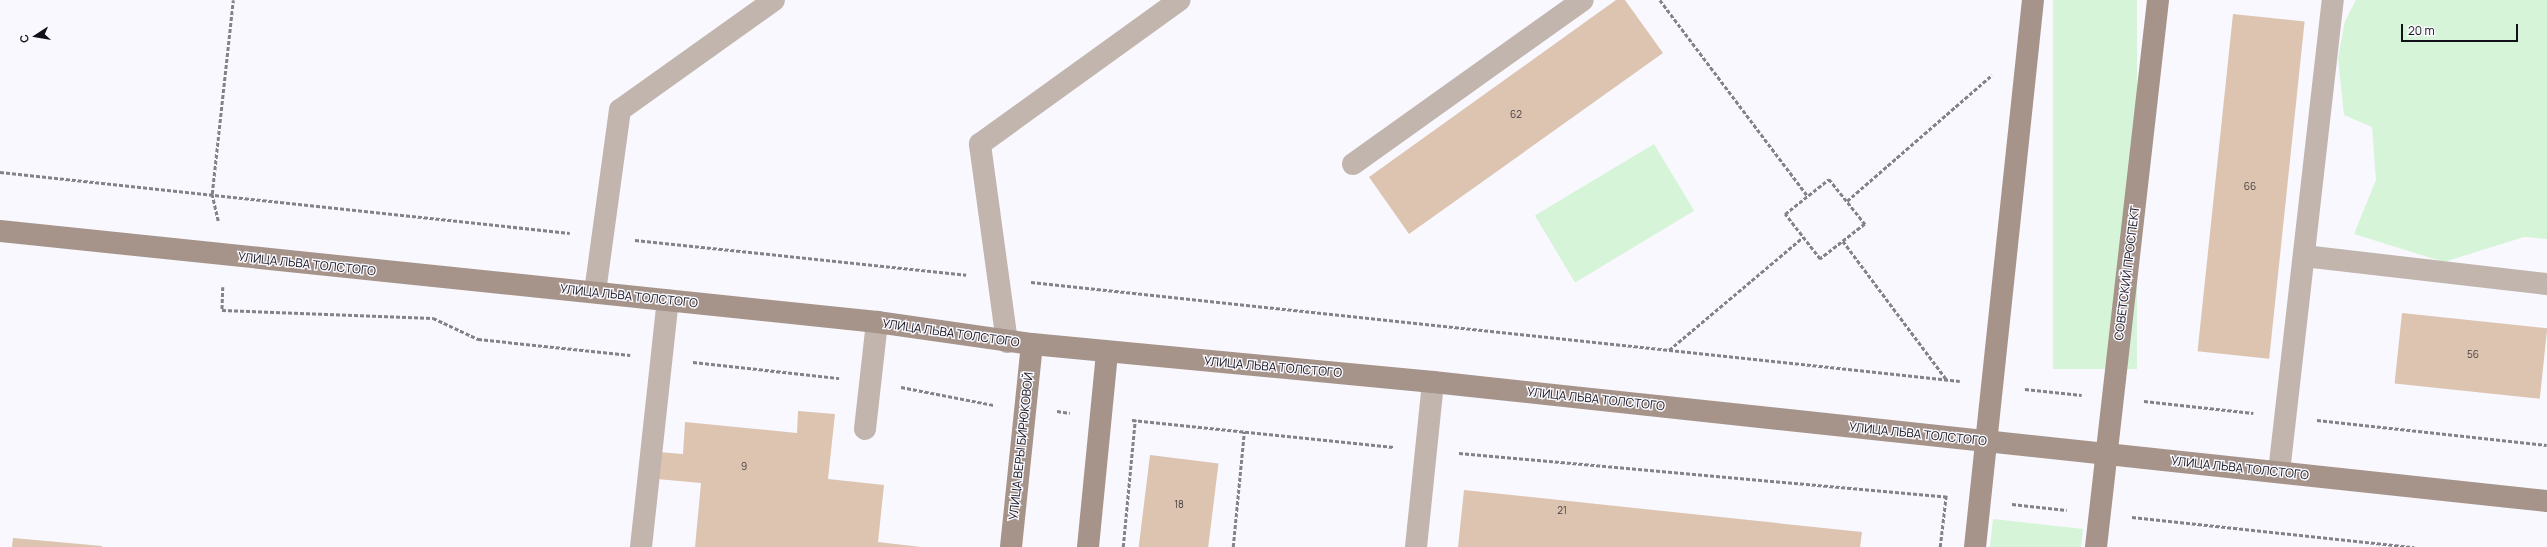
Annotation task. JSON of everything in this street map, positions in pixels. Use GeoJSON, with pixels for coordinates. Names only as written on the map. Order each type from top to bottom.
{"type":"FeatureCollection","features":[{"type":"Feature","properties":{"kind":"street"},"geometry":{"type":"LineString","coordinates":[[1975,547],[2034,0]]}},
{"type":"Feature","properties":{"kind":"street","name":"СОВЕТСКИЙ ПРОСПЕКТ"},"geometry":{"type":"LineString","coordinates":[[2096,547],[2158,0]]}},
{"type":"Feature","properties":{"kind":"street","name":"УЛИЦА ЛЬВА ТОЛСТОГО"},"geometry":{"type":"LineString","coordinates":[[0,231],[226,256],[596,292],[877,322],[1007,342],[1433,382],[2547,501]]}},
{"type":"Feature","properties":{"kind":"street","name":"УЛИЦА ВЕРЫ БИРЮКОВОЙ"},"geometry":{"type":"LineString","coordinates":[[1011,547],[1032,344]]}},
{"type":"Feature","properties":{"kind":"street"},"geometry":{"type":"LineString","coordinates":[[1088,547],[1107,352]]}},
{"type":"Feature","properties":{"kind":"lane"},"geometry":{"type":"LineString","coordinates":[[596,292],[620,110],[774,0]]}},
{"type":"Feature","properties":{"kind":"lane"},"geometry":{"type":"LineString","coordinates":[[1007,342],[980,144],[1180,0]]}},
{"type":"Feature","properties":{"kind":"lane"},"geometry":{"type":"LineString","coordinates":[[1353,164],[1583,0]]}},
{"type":"Feature","properties":{"kind":"lane"},"geometry":{"type":"LineString","coordinates":[[2279,472],[2334,0]]}},
{"type":"Feature","properties":{"kind":"lane"},"geometry":{"type":"LineString","coordinates":[[2304,256],[2547,284]]}},
{"type":"Feature","properties":{"kind":"lane"},"geometry":{"type":"LineString","coordinates":[[642,547],[668,300]]}},
{"type":"Feature","properties":{"kind":"lane"},"geometry":{"type":"LineString","coordinates":[[865,429],[877,322]]}},
{"type":"Feature","properties":{"kind":"lane"},"geometry":{"type":"LineString","coordinates":[[1416,547],[1433,382]]}},
{"type":"Feature","properties":{"kind":"path"},"geometry":{"type":"LineString","coordinates":[[233,0],[212,194],[226,256],[222,310],[433,318],[478,339]]}},
{"type":"Feature","properties":{"kind":"path"},"geometry":{"type":"LineString","coordinates":[[1660,0],[1807,195]]}},
{"type":"Feature","properties":{"kind":"path"},"geometry":{"type":"LineString","coordinates":[[1847,201],[1993,73]]}},
{"type":"Feature","properties":{"kind":"path"},"geometry":{"type":"LineString","coordinates":[[0,172],[2547,445]]}},
{"type":"Feature","properties":{"kind":"path"},"geometry":{"type":"LineString","coordinates":[[1829,178],[1847,201],[1865,224],[1820,259],[1785,214],[1829,178]]}},
{"type":"Feature","properties":{"kind":"path"},"geometry":{"type":"LineString","coordinates":[[1668,350],[1803,237]]}},
{"type":"Feature","properties":{"kind":"path"},"geometry":{"type":"LineString","coordinates":[[1843,241],[1947,380]]}},
{"type":"Feature","properties":{"kind":"path"},"geometry":{"type":"LineString","coordinates":[[1123,547],[1135,420]]}},
{"type":"Feature","properties":{"kind":"path"},"geometry":{"type":"LineString","coordinates":[[1233,547],[1244,432]]}},
{"type":"Feature","properties":{"kind":"green space"},"geometry":{"type":"Polygon","coordinates":[[[2053,0],[2137,0],[2137,369],[2053,369],[2053,0]]]}},
{"type":"Feature","properties":{"kind":"green space"},"geometry":{"type":"Polygon","coordinates":[[[2356,0],[2547,0],[2547,239],[2524,237],[2444,262],[2354,234],[2376,180],[2372,127],[2344,115],[2338,58],[2345,21],[2356,0]]]}},
{"type":"Feature","properties":{"kind":"green space"},"geometry":{"type":"Polygon","coordinates":[[[1654,144],[1694,211],[1575,282],[1535,216],[1654,144]]]}},
{"type":"Feature","properties":{"kind":"green space"},"geometry":{"type":"Polygon","coordinates":[[[1993,519],[2083,529],[2081,547],[1990,547],[1993,519]]]}},
{"type":"Feature","properties":{"kind":"building"},"geometry":{"type":"Polygon","coordinates":[[[1616,0],[1625,0],[1663,53],[1409,234],[1369,177],[1616,0]]]}},
{"type":"Feature","properties":{"kind":"building"},"geometry":{"type":"Polygon","coordinates":[[[2233,14],[2305,22],[2269,359],[2198,351],[2233,14]]]}},
{"type":"Feature","properties":{"kind":"building"},"geometry":{"type":"Polygon","coordinates":[[[2402,313],[2547,328],[2540,399],[2395,384],[2402,313]]]}},
{"type":"Feature","properties":{"kind":"building"},"geometry":{"type":"Polygon","coordinates":[[[798,411],[835,414],[828,479],[884,485],[878,542],[921,547],[695,547],[701,483],[657,479],[659,452],[683,454],[685,422],[797,433],[798,411]]]}},
{"type":"Feature","properties":{"kind":"building"},"geometry":{"type":"Polygon","coordinates":[[[1150,455],[1218,463],[1208,547],[1139,547],[1150,455]]]}},
{"type":"Feature","properties":{"kind":"building"},"geometry":{"type":"Polygon","coordinates":[[[1464,490],[1862,532],[1860,547],[1458,547],[1464,490]]]}},
{"type":"Feature","properties":{"kind":"building"},"geometry":{"type":"Polygon","coordinates":[[[13,538],[102,546],[102,547],[12,547],[13,538]]]}}]}
